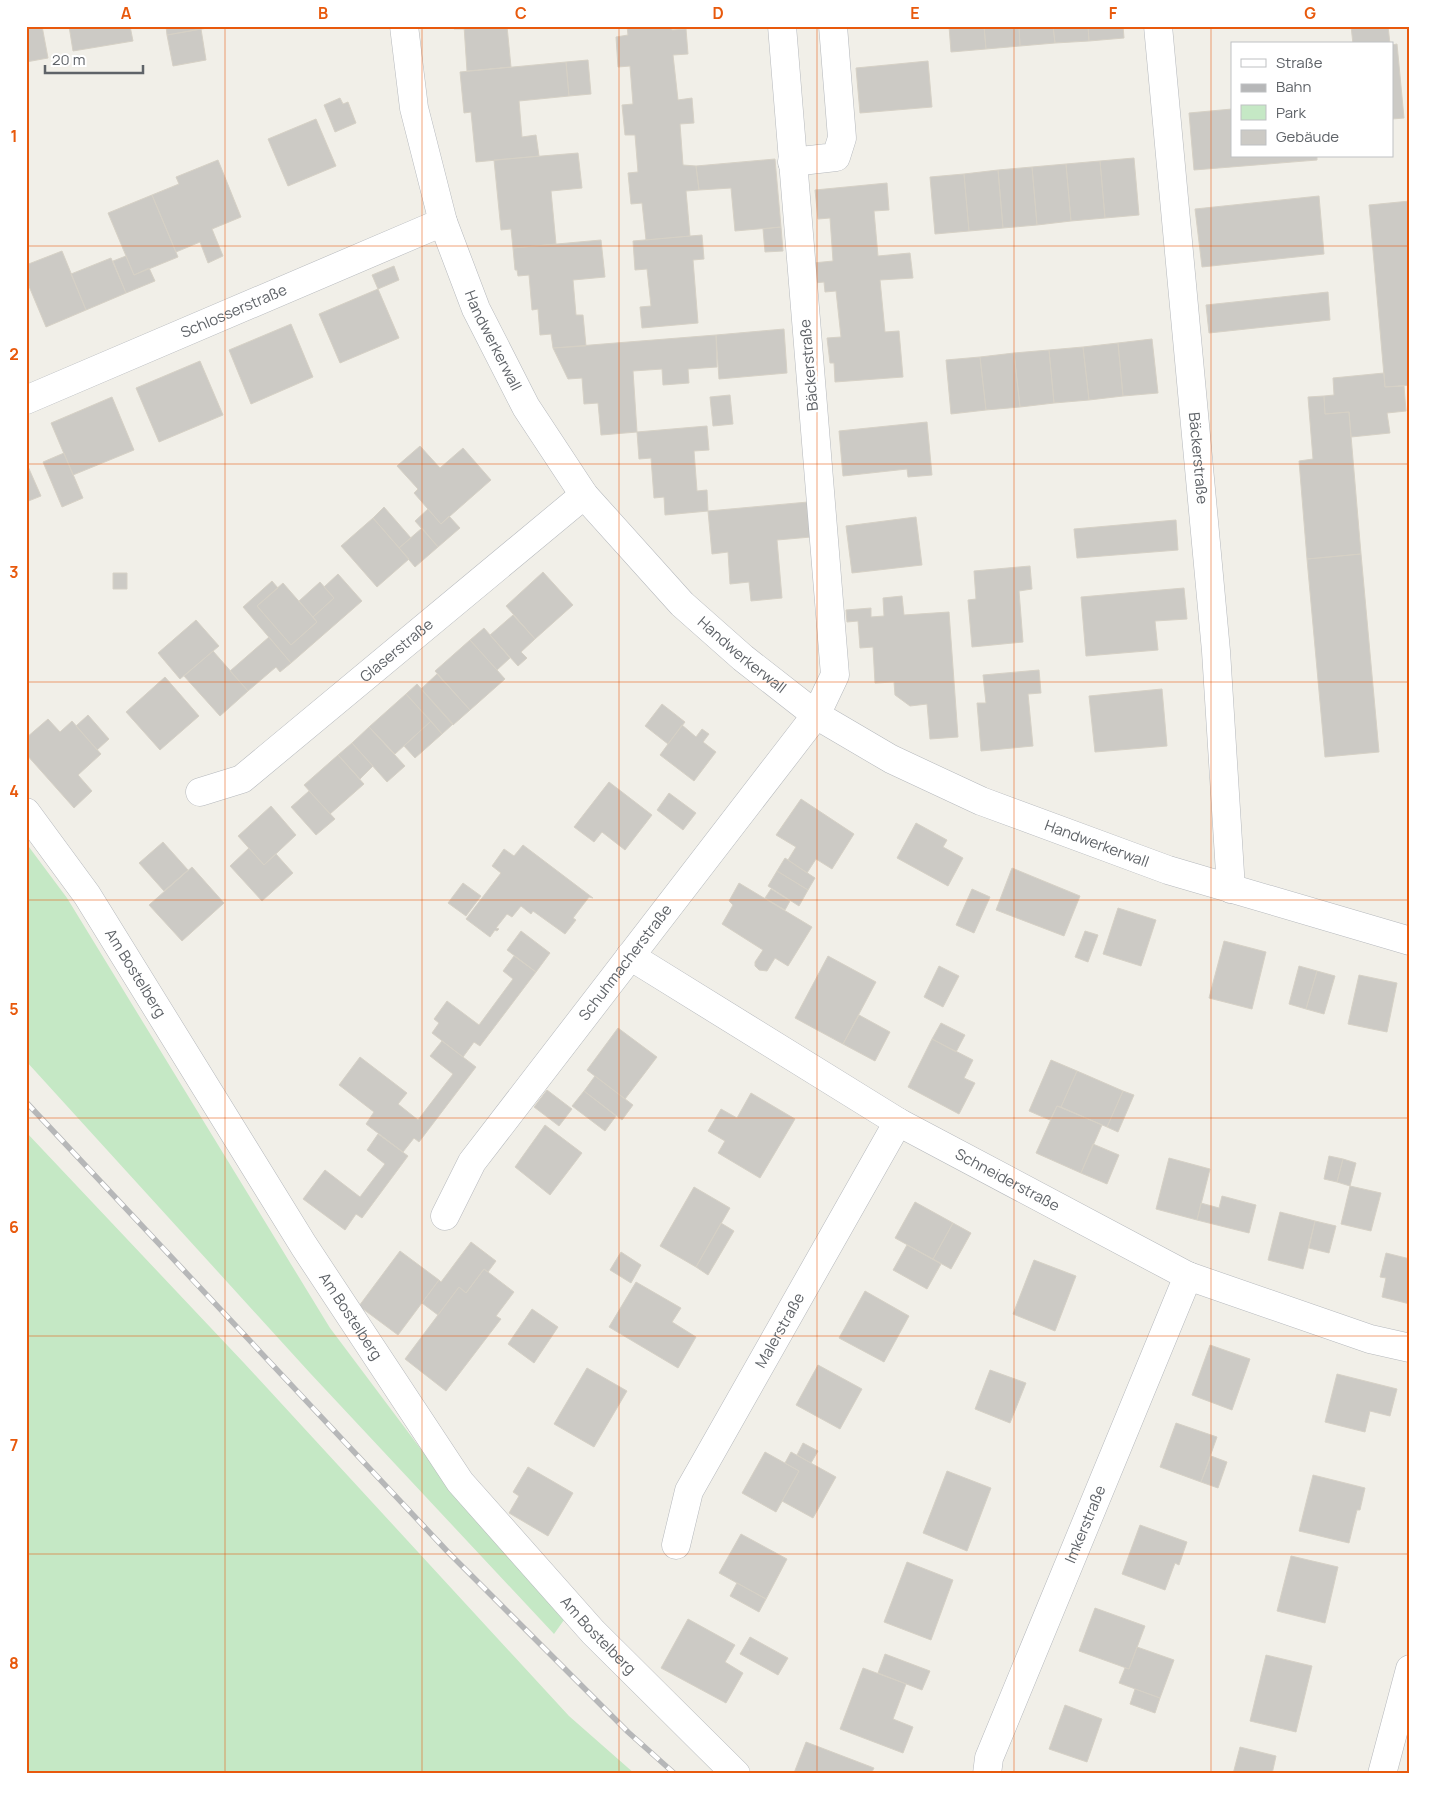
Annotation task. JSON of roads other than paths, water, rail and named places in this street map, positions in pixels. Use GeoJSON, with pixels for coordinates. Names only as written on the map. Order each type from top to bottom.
{"type":"FeatureCollection","features":[{"type":"Feature","properties":{"kind":"street","name":"Handwerkerwall"},"geometry":{"type":"LineString","coordinates":[[404,26],[414,108],[443,222],[476,309],[526,407],[584,494],[682,604],[743,658],[816,715],[891,759],[980,801],[1168,870],[1410,941]]}},
{"type":"Feature","properties":{"kind":"street","name":"Bäckerstraße"},"geometry":{"type":"LineString","coordinates":[[782,26],[835,676],[816,715]]}},
{"type":"Feature","properties":{"kind":"street"},"geometry":{"type":"LineString","coordinates":[[792,162],[836,157],[842,138],[833,26]]}},
{"type":"Feature","properties":{"kind":"street","name":"Bäckerstraße"},"geometry":{"type":"LineString","coordinates":[[1158,26],[1216,651],[1231,889]]}},
{"type":"Feature","properties":{"kind":"street","name":"Schlosserstraße"},"geometry":{"type":"LineString","coordinates":[[26,400],[443,222]]}},
{"type":"Feature","properties":{"kind":"street","name":"Glaserstraße"},"geometry":{"type":"LineString","coordinates":[[200,792],[242,779],[584,494]]}},
{"type":"Feature","properties":{"kind":"street","name":"Schuhmacherstraße"},"geometry":{"type":"LineString","coordinates":[[445,1216],[472,1162],[816,715]]}},
{"type":"Feature","properties":{"kind":"street","name":"Am Bostelberg"},"geometry":{"type":"LineString","coordinates":[[26,812],[87,895],[304,1246],[460,1482],[593,1632],[736,1774]]}},
{"type":"Feature","properties":{"kind":"street","name":"Schneiderstraße"},"geometry":{"type":"LineString","coordinates":[[630,956],[898,1122],[1188,1276],[1370,1339],[1410,1348]]}},
{"type":"Feature","properties":{"kind":"street","name":"Malerstraße"},"geometry":{"type":"LineString","coordinates":[[676,1545],[688,1491],[898,1122]]}},
{"type":"Feature","properties":{"kind":"street","name":"Imkerstraße"},"geometry":{"type":"LineString","coordinates":[[987,1774],[989,1758],[1188,1276]]}},
{"type":"Feature","properties":{"kind":"street"},"geometry":{"type":"LineString","coordinates":[[1382,1774],[1410,1669]]}},
{"type":"Feature","properties":{"kind":"railway"},"geometry":{"type":"LineString","coordinates":[[26,1102],[447,1551],[628,1732],[675,1774]]}}]}
